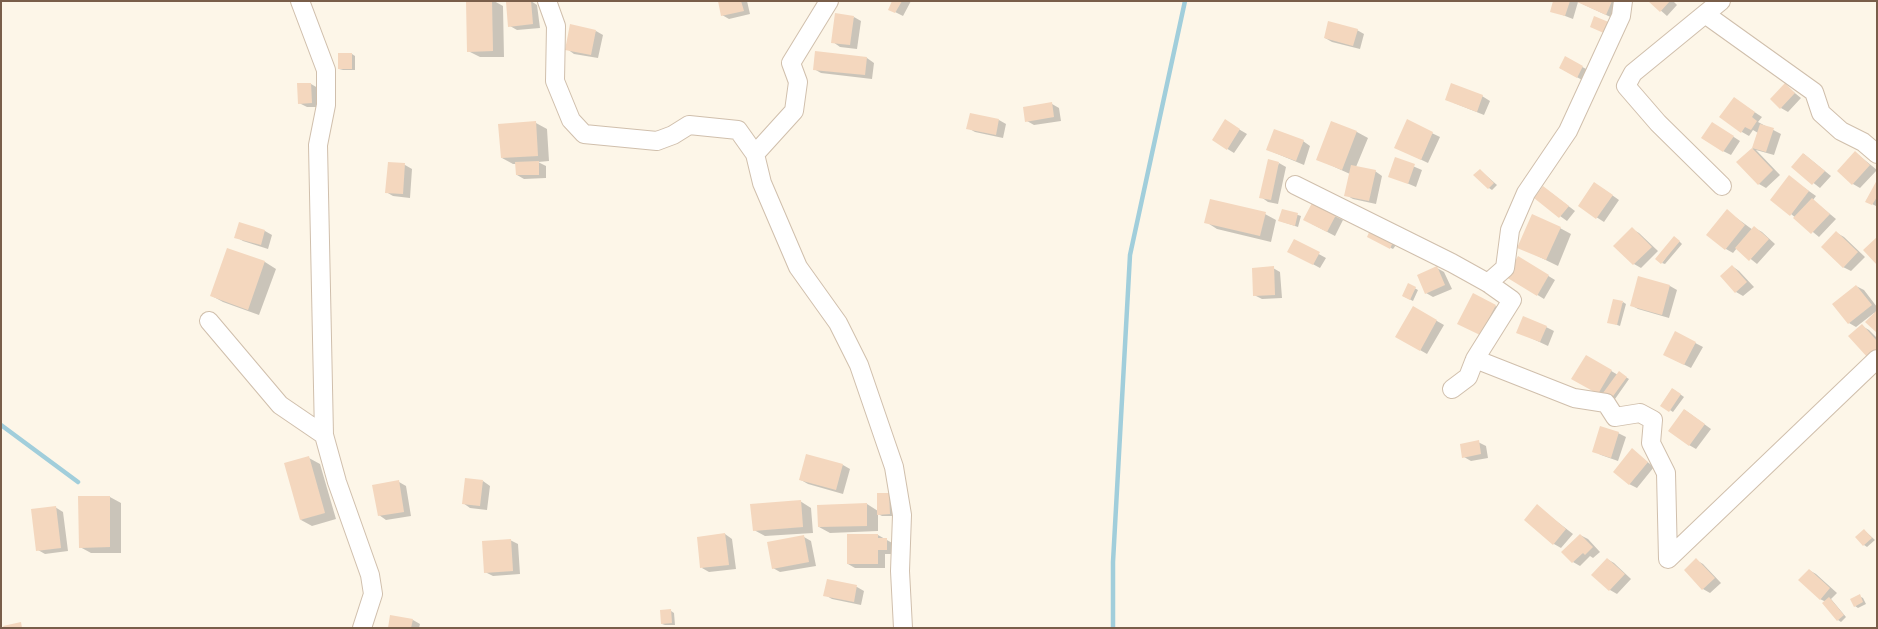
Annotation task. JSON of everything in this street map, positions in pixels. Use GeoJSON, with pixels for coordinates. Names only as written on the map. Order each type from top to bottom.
{"type":"FeatureCollection","features":[{"type":"Feature","properties":{"kind":"street"},"geometry":{"type":"LineString","coordinates":[[300,1],[326,70],[326,104],[318,145],[324,435],[337,482],[370,575],[373,594],[362,628]]}},
{"type":"Feature","properties":{"kind":"street"},"geometry":{"type":"LineString","coordinates":[[547,1],[556,26],[555,81],[571,120],[584,134],[657,141],[673,135],[689,125],[738,130],[755,154],[762,182],[798,267],[838,323],[859,365],[894,467],[902,515],[900,571],[903,628]]}},
{"type":"Feature","properties":{"kind":"street"},"geometry":{"type":"LineString","coordinates":[[755,154],[794,112],[798,82],[791,63],[829,1]]}},
{"type":"Feature","properties":{"kind":"street"},"geometry":{"type":"LineString","coordinates":[[1488,283],[1505,268],[1510,230],[1526,193],[1568,131],[1621,16],[1623,1]]}},
{"type":"Feature","properties":{"kind":"street"},"geometry":{"type":"LineString","coordinates":[[1721,1],[1633,73],[1626,86],[1658,123],[1722,186]]}},
{"type":"Feature","properties":{"kind":"street"},"geometry":{"type":"LineString","coordinates":[[1705,14],[1814,92],[1821,113],[1840,130],[1863,142],[1877,154]]}},
{"type":"Feature","properties":{"kind":"street"},"geometry":{"type":"LineString","coordinates":[[1295,185],[1452,263],[1488,283],[1512,300],[1475,359],[1468,378],[1452,388]]}},
{"type":"Feature","properties":{"kind":"street"},"geometry":{"type":"LineString","coordinates":[[209,321],[280,405],[324,435]]}},
{"type":"Feature","properties":{"kind":"street"},"geometry":{"type":"LineString","coordinates":[[1475,359],[1574,398],[1606,404],[1615,417],[1640,413],[1653,420],[1651,443],[1666,473],[1668,559],[1877,358]]}},
{"type":"Feature","properties":{"kind":"building"},"geometry":{"type":"Polygon","coordinates":[[[466,1],[492,1],[493,51],[467,52],[466,1]]]}},
{"type":"Feature","properties":{"kind":"building"},"geometry":{"type":"Polygon","coordinates":[[[531,1],[533,24],[508,27],[506,2],[531,1]]]}},
{"type":"Feature","properties":{"kind":"building"},"geometry":{"type":"Polygon","coordinates":[[[718,1],[741,1],[744,11],[721,16],[718,1]]]}},
{"type":"Feature","properties":{"kind":"building"},"geometry":{"type":"Polygon","coordinates":[[[892,1],[902,1],[895,13],[888,10],[892,1]]]}},
{"type":"Feature","properties":{"kind":"building"},"geometry":{"type":"Polygon","coordinates":[[[1553,1],[1570,1],[1565,16],[1550,12],[1553,1]]]}},
{"type":"Feature","properties":{"kind":"building"},"geometry":{"type":"Polygon","coordinates":[[[1575,1],[1612,1],[1606,15],[1575,1]]]}},
{"type":"Feature","properties":{"kind":"building"},"geometry":{"type":"Polygon","coordinates":[[[1648,1],[1670,1],[1660,12],[1648,1]]]}},
{"type":"Feature","properties":{"kind":"building"},"geometry":{"type":"Polygon","coordinates":[[[835,13],[854,16],[850,45],[831,43],[835,13]]]}},
{"type":"Feature","properties":{"kind":"building"},"geometry":{"type":"Polygon","coordinates":[[[1594,16],[1611,23],[1606,34],[1590,27],[1594,16]]]}},
{"type":"Feature","properties":{"kind":"building"},"geometry":{"type":"Polygon","coordinates":[[[1328,21],[1358,29],[1353,46],[1324,38],[1328,21]]]}},
{"type":"Feature","properties":{"kind":"building"},"geometry":{"type":"Polygon","coordinates":[[[570,24],[596,30],[591,55],[565,50],[570,24]]]}},
{"type":"Feature","properties":{"kind":"building"},"geometry":{"type":"Polygon","coordinates":[[[815,51],[867,57],[865,75],[813,70],[815,51]]]}},
{"type":"Feature","properties":{"kind":"building"},"geometry":{"type":"Polygon","coordinates":[[[338,53],[352,53],[352,69],[338,69],[338,53]]]}},
{"type":"Feature","properties":{"kind":"building"},"geometry":{"type":"Polygon","coordinates":[[[1565,56],[1583,66],[1577,78],[1559,68],[1565,56]]]}},
{"type":"Feature","properties":{"kind":"building"},"geometry":{"type":"Polygon","coordinates":[[[297,83],[311,83],[312,103],[298,104],[297,83]]]}},
{"type":"Feature","properties":{"kind":"building"},"geometry":{"type":"Polygon","coordinates":[[[1451,83],[1483,95],[1477,112],[1445,100],[1451,83]]]}},
{"type":"Feature","properties":{"kind":"building"},"geometry":{"type":"Polygon","coordinates":[[[1785,83],[1795,93],[1780,109],[1770,99],[1785,83]]]}},
{"type":"Feature","properties":{"kind":"building"},"geometry":{"type":"Polygon","coordinates":[[[1734,97],[1755,112],[1752,117],[1757,121],[1751,130],[1745,127],[1741,133],[1719,117],[1734,97]]]}},
{"type":"Feature","properties":{"kind":"building"},"geometry":{"type":"Polygon","coordinates":[[[1052,102],[1054,117],[1025,122],[1023,107],[1052,102]]]}},
{"type":"Feature","properties":{"kind":"building"},"geometry":{"type":"Polygon","coordinates":[[[970,113],[999,119],[996,135],[966,129],[970,113]]]}},
{"type":"Feature","properties":{"kind":"building"},"geometry":{"type":"Polygon","coordinates":[[[1225,119],[1240,129],[1227,150],[1212,140],[1225,119]]]}},
{"type":"Feature","properties":{"kind":"building"},"geometry":{"type":"Polygon","coordinates":[[[1407,119],[1433,132],[1421,160],[1394,148],[1407,119]]]}},
{"type":"Feature","properties":{"kind":"building"},"geometry":{"type":"Polygon","coordinates":[[[536,121],[538,156],[501,158],[498,124],[536,121]]]}},
{"type":"Feature","properties":{"kind":"building"},"geometry":{"type":"Polygon","coordinates":[[[1331,121],[1357,131],[1342,170],[1316,160],[1331,121]]]}},
{"type":"Feature","properties":{"kind":"building"},"geometry":{"type":"Polygon","coordinates":[[[1712,122],[1734,136],[1723,152],[1701,138],[1712,122]]]}},
{"type":"Feature","properties":{"kind":"building"},"geometry":{"type":"Polygon","coordinates":[[[1760,124],[1774,128],[1766,152],[1752,148],[1760,124]]]}},
{"type":"Feature","properties":{"kind":"building"},"geometry":{"type":"Polygon","coordinates":[[[1274,129],[1304,140],[1296,161],[1266,150],[1274,129]]]}},
{"type":"Feature","properties":{"kind":"building"},"geometry":{"type":"Polygon","coordinates":[[[1752,148],[1773,170],[1758,185],[1736,162],[1752,148]]]}},
{"type":"Feature","properties":{"kind":"building"},"geometry":{"type":"Polygon","coordinates":[[[1855,151],[1870,165],[1852,185],[1837,171],[1855,151]]]}},
{"type":"Feature","properties":{"kind":"building"},"geometry":{"type":"Polygon","coordinates":[[[1803,153],[1825,171],[1812,185],[1791,167],[1803,153]]]}},
{"type":"Feature","properties":{"kind":"building"},"geometry":{"type":"Polygon","coordinates":[[[1395,157],[1415,164],[1408,184],[1388,177],[1395,157]]]}},
{"type":"Feature","properties":{"kind":"building"},"geometry":{"type":"Polygon","coordinates":[[[1268,159],[1279,162],[1271,200],[1259,198],[1268,159]]]}},
{"type":"Feature","properties":{"kind":"building"},"geometry":{"type":"Polygon","coordinates":[[[539,161],[539,175],[516,175],[515,162],[539,161]]]}},
{"type":"Feature","properties":{"kind":"building"},"geometry":{"type":"Polygon","coordinates":[[[388,162],[405,163],[403,194],[385,193],[388,162]]]}},
{"type":"Feature","properties":{"kind":"building"},"geometry":{"type":"Polygon","coordinates":[[[1351,165],[1376,170],[1369,201],[1344,196],[1351,165]]]}},
{"type":"Feature","properties":{"kind":"building"},"geometry":{"type":"Polygon","coordinates":[[[1480,169],[1494,183],[1488,189],[1473,175],[1480,169]]]}},
{"type":"Feature","properties":{"kind":"building"},"geometry":{"type":"Polygon","coordinates":[[[1789,175],[1809,191],[1790,216],[1770,200],[1789,175]]]}},
{"type":"Feature","properties":{"kind":"building"},"geometry":{"type":"Polygon","coordinates":[[[1877,180],[1877,197],[1872,205],[1865,202],[1877,180]]]}},
{"type":"Feature","properties":{"kind":"building"},"geometry":{"type":"Polygon","coordinates":[[[1594,182],[1613,195],[1596,219],[1578,206],[1594,182]]]}},
{"type":"Feature","properties":{"kind":"building"},"geometry":{"type":"Polygon","coordinates":[[[1543,186],[1569,206],[1559,218],[1534,198],[1543,186]]]}},
{"type":"Feature","properties":{"kind":"building"},"geometry":{"type":"Polygon","coordinates":[[[1812,198],[1830,214],[1811,234],[1793,218],[1812,198]]]}},
{"type":"Feature","properties":{"kind":"building"},"geometry":{"type":"Polygon","coordinates":[[[1210,199],[1266,212],[1260,236],[1204,223],[1210,199]]]}},
{"type":"Feature","properties":{"kind":"building"},"geometry":{"type":"Polygon","coordinates":[[[1312,203],[1336,215],[1327,232],[1303,220],[1312,203]]]}},
{"type":"Feature","properties":{"kind":"building"},"geometry":{"type":"Polygon","coordinates":[[[1282,209],[1298,213],[1295,226],[1278,221],[1282,209]]]}},
{"type":"Feature","properties":{"kind":"building"},"geometry":{"type":"Polygon","coordinates":[[[1727,209],[1745,225],[1725,250],[1706,235],[1727,209]]]}},
{"type":"Feature","properties":{"kind":"building"},"geometry":{"type":"Polygon","coordinates":[[[1532,214],[1561,227],[1546,260],[1517,248],[1532,214]]]}},
{"type":"Feature","properties":{"kind":"building"},"geometry":{"type":"Polygon","coordinates":[[[239,222],[265,230],[261,245],[234,238],[239,222]]]}},
{"type":"Feature","properties":{"kind":"building"},"geometry":{"type":"Polygon","coordinates":[[[1754,226],[1769,239],[1749,261],[1735,248],[1754,226]]]}},
{"type":"Feature","properties":{"kind":"building"},"geometry":{"type":"Polygon","coordinates":[[[1632,227],[1652,247],[1633,265],[1613,246],[1632,227]]]}},
{"type":"Feature","properties":{"kind":"building"},"geometry":{"type":"Polygon","coordinates":[[[1370,230],[1393,242],[1390,249],[1367,237],[1370,230]]]}},
{"type":"Feature","properties":{"kind":"building"},"geometry":{"type":"Polygon","coordinates":[[[1836,231],[1858,252],[1843,268],[1821,247],[1836,231]]]}},
{"type":"Feature","properties":{"kind":"building"},"geometry":{"type":"Polygon","coordinates":[[[1674,236],[1680,241],[1661,264],[1655,259],[1674,236]]]}},
{"type":"Feature","properties":{"kind":"building"},"geometry":{"type":"Polygon","coordinates":[[[1877,237],[1877,265],[1863,250],[1877,237]]]}},
{"type":"Feature","properties":{"kind":"building"},"geometry":{"type":"Polygon","coordinates":[[[1294,239],[1320,252],[1313,265],[1287,252],[1294,239]]]}},
{"type":"Feature","properties":{"kind":"building"},"geometry":{"type":"Polygon","coordinates":[[[227,248],[265,261],[248,310],[210,296],[227,248]]]}},
{"type":"Feature","properties":{"kind":"building"},"geometry":{"type":"Polygon","coordinates":[[[1518,256],[1549,275],[1537,296],[1506,277],[1518,256]]]}},
{"type":"Feature","properties":{"kind":"building"},"geometry":{"type":"Polygon","coordinates":[[[1732,265],[1747,282],[1735,293],[1720,276],[1732,265]]]}},
{"type":"Feature","properties":{"kind":"building"},"geometry":{"type":"Polygon","coordinates":[[[1274,266],[1275,295],[1253,296],[1252,268],[1274,266]]]}},
{"type":"Feature","properties":{"kind":"building"},"geometry":{"type":"Polygon","coordinates":[[[1437,266],[1445,285],[1425,294],[1417,275],[1437,266]]]}},
{"type":"Feature","properties":{"kind":"building"},"geometry":{"type":"Polygon","coordinates":[[[1638,276],[1670,285],[1662,315],[1630,306],[1638,276]]]}},
{"type":"Feature","properties":{"kind":"building"},"geometry":{"type":"Polygon","coordinates":[[[1408,283],[1416,287],[1410,300],[1402,296],[1408,283]]]}},
{"type":"Feature","properties":{"kind":"building"},"geometry":{"type":"Polygon","coordinates":[[[1856,285],[1872,305],[1848,324],[1832,304],[1856,285]]]}},
{"type":"Feature","properties":{"kind":"building"},"geometry":{"type":"Polygon","coordinates":[[[1473,293],[1496,305],[1480,335],[1457,324],[1473,293]]]}},
{"type":"Feature","properties":{"kind":"building"},"geometry":{"type":"Polygon","coordinates":[[[1613,299],[1623,301],[1617,325],[1607,323],[1613,299]]]}},
{"type":"Feature","properties":{"kind":"building"},"geometry":{"type":"Polygon","coordinates":[[[1413,306],[1437,320],[1420,351],[1395,337],[1413,306]]]}},
{"type":"Feature","properties":{"kind":"building"},"geometry":{"type":"Polygon","coordinates":[[[1877,310],[1877,333],[1865,322],[1877,310]]]}},
{"type":"Feature","properties":{"kind":"building"},"geometry":{"type":"Polygon","coordinates":[[[1523,316],[1547,326],[1540,342],[1516,333],[1523,316]]]}},
{"type":"Feature","properties":{"kind":"building"},"geometry":{"type":"Polygon","coordinates":[[[1862,324],[1877,341],[1877,350],[1868,358],[1848,336],[1862,324]]]}},
{"type":"Feature","properties":{"kind":"building"},"geometry":{"type":"Polygon","coordinates":[[[1675,331],[1696,342],[1684,365],[1663,355],[1675,331]]]}},
{"type":"Feature","properties":{"kind":"building"},"geometry":{"type":"Polygon","coordinates":[[[1586,355],[1612,370],[1598,394],[1571,379],[1586,355]]]}},
{"type":"Feature","properties":{"kind":"building"},"geometry":{"type":"Polygon","coordinates":[[[1619,371],[1627,377],[1611,399],[1603,393],[1619,371]]]}},
{"type":"Feature","properties":{"kind":"building"},"geometry":{"type":"Polygon","coordinates":[[[1672,388],[1681,394],[1669,412],[1660,406],[1672,388]]]}},
{"type":"Feature","properties":{"kind":"building"},"geometry":{"type":"Polygon","coordinates":[[[1684,409],[1705,424],[1689,446],[1668,431],[1684,409]]]}},
{"type":"Feature","properties":{"kind":"building"},"geometry":{"type":"Polygon","coordinates":[[[1600,426],[1619,432],[1611,458],[1592,452],[1600,426]]]}},
{"type":"Feature","properties":{"kind":"building"},"geometry":{"type":"Polygon","coordinates":[[[1479,440],[1481,454],[1462,458],[1460,444],[1479,440]]]}},
{"type":"Feature","properties":{"kind":"building"},"geometry":{"type":"Polygon","coordinates":[[[1632,448],[1648,462],[1629,485],[1613,472],[1632,448]]]}},
{"type":"Feature","properties":{"kind":"building"},"geometry":{"type":"Polygon","coordinates":[[[806,454],[843,464],[836,490],[799,480],[806,454]]]}},
{"type":"Feature","properties":{"kind":"building"},"geometry":{"type":"Polygon","coordinates":[[[309,456],[325,513],[300,520],[284,463],[309,456]]]}},
{"type":"Feature","properties":{"kind":"building"},"geometry":{"type":"Polygon","coordinates":[[[465,478],[483,480],[480,506],[462,504],[465,478]]]}},
{"type":"Feature","properties":{"kind":"building"},"geometry":{"type":"Polygon","coordinates":[[[399,480],[404,512],[378,516],[372,485],[399,480]]]}},
{"type":"Feature","properties":{"kind":"building"},"geometry":{"type":"Polygon","coordinates":[[[877,493],[889,493],[890,514],[877,515],[877,493]]]}},
{"type":"Feature","properties":{"kind":"building"},"geometry":{"type":"Polygon","coordinates":[[[78,496],[110,496],[110,547],[79,548],[78,496]]]}},
{"type":"Feature","properties":{"kind":"building"},"geometry":{"type":"Polygon","coordinates":[[[801,500],[803,527],[753,531],[750,504],[801,500]]]}},
{"type":"Feature","properties":{"kind":"building"},"geometry":{"type":"Polygon","coordinates":[[[867,503],[867,526],[818,527],[817,505],[867,503]]]}},
{"type":"Feature","properties":{"kind":"building"},"geometry":{"type":"Polygon","coordinates":[[[1537,504],[1566,529],[1553,545],[1524,520],[1537,504]]]}},
{"type":"Feature","properties":{"kind":"building"},"geometry":{"type":"Polygon","coordinates":[[[56,506],[61,548],[36,551],[31,509],[56,506]]]}},
{"type":"Feature","properties":{"kind":"building"},"geometry":{"type":"Polygon","coordinates":[[[1864,529],[1872,538],[1863,546],[1855,537],[1864,529]]]}},
{"type":"Feature","properties":{"kind":"building"},"geometry":{"type":"Polygon","coordinates":[[[725,533],[729,565],[700,568],[697,537],[725,533]]]}},
{"type":"Feature","properties":{"kind":"building"},"geometry":{"type":"Polygon","coordinates":[[[847,534],[878,534],[878,538],[887,538],[887,550],[878,550],[878,564],[847,564],[847,534]]]}},
{"type":"Feature","properties":{"kind":"building"},"geometry":{"type":"Polygon","coordinates":[[[1580,534],[1593,547],[1585,555],[1583,553],[1572,563],[1561,552],[1580,534]]]}},
{"type":"Feature","properties":{"kind":"building"},"geometry":{"type":"Polygon","coordinates":[[[804,535],[809,562],[772,569],[767,542],[804,535]]]}},
{"type":"Feature","properties":{"kind":"building"},"geometry":{"type":"Polygon","coordinates":[[[511,539],[513,571],[484,573],[482,541],[511,539]]]}},
{"type":"Feature","properties":{"kind":"building"},"geometry":{"type":"Polygon","coordinates":[[[1607,558],[1625,574],[1609,591],[1591,575],[1607,558]]]}},
{"type":"Feature","properties":{"kind":"building"},"geometry":{"type":"Polygon","coordinates":[[[1696,558],[1715,578],[1702,590],[1684,570],[1696,558]]]}},
{"type":"Feature","properties":{"kind":"building"},"geometry":{"type":"Polygon","coordinates":[[[1809,569],[1830,588],[1820,600],[1798,580],[1809,569]]]}},
{"type":"Feature","properties":{"kind":"building"},"geometry":{"type":"Polygon","coordinates":[[[827,579],[857,585],[854,602],[823,596],[827,579]]]}},
{"type":"Feature","properties":{"kind":"building"},"geometry":{"type":"Polygon","coordinates":[[[1860,594],[1863,602],[1854,607],[1850,599],[1860,594]]]}},
{"type":"Feature","properties":{"kind":"building"},"geometry":{"type":"Polygon","coordinates":[[[1829,597],[1844,615],[1837,621],[1822,603],[1829,597]]]}},
{"type":"Feature","properties":{"kind":"building"},"geometry":{"type":"Polygon","coordinates":[[[671,609],[672,623],[661,624],[660,610],[671,609]]]}},
{"type":"Feature","properties":{"kind":"building"},"geometry":{"type":"Polygon","coordinates":[[[390,615],[413,619],[411,628],[388,628],[390,615]]]}},
{"type":"Feature","properties":{"kind":"building"},"geometry":{"type":"Polygon","coordinates":[[[21,622],[22,628],[4,628],[3,626],[21,622]]]}},
{"type":"Feature","properties":{"kind":"waterway"},"geometry":{"type":"LineString","coordinates":[[1113,628],[1113,562],[1130,255],[1185,1]]}},
{"type":"Feature","properties":{"kind":"waterway"},"geometry":{"type":"LineString","coordinates":[[1,425],[78,482]]}}]}
